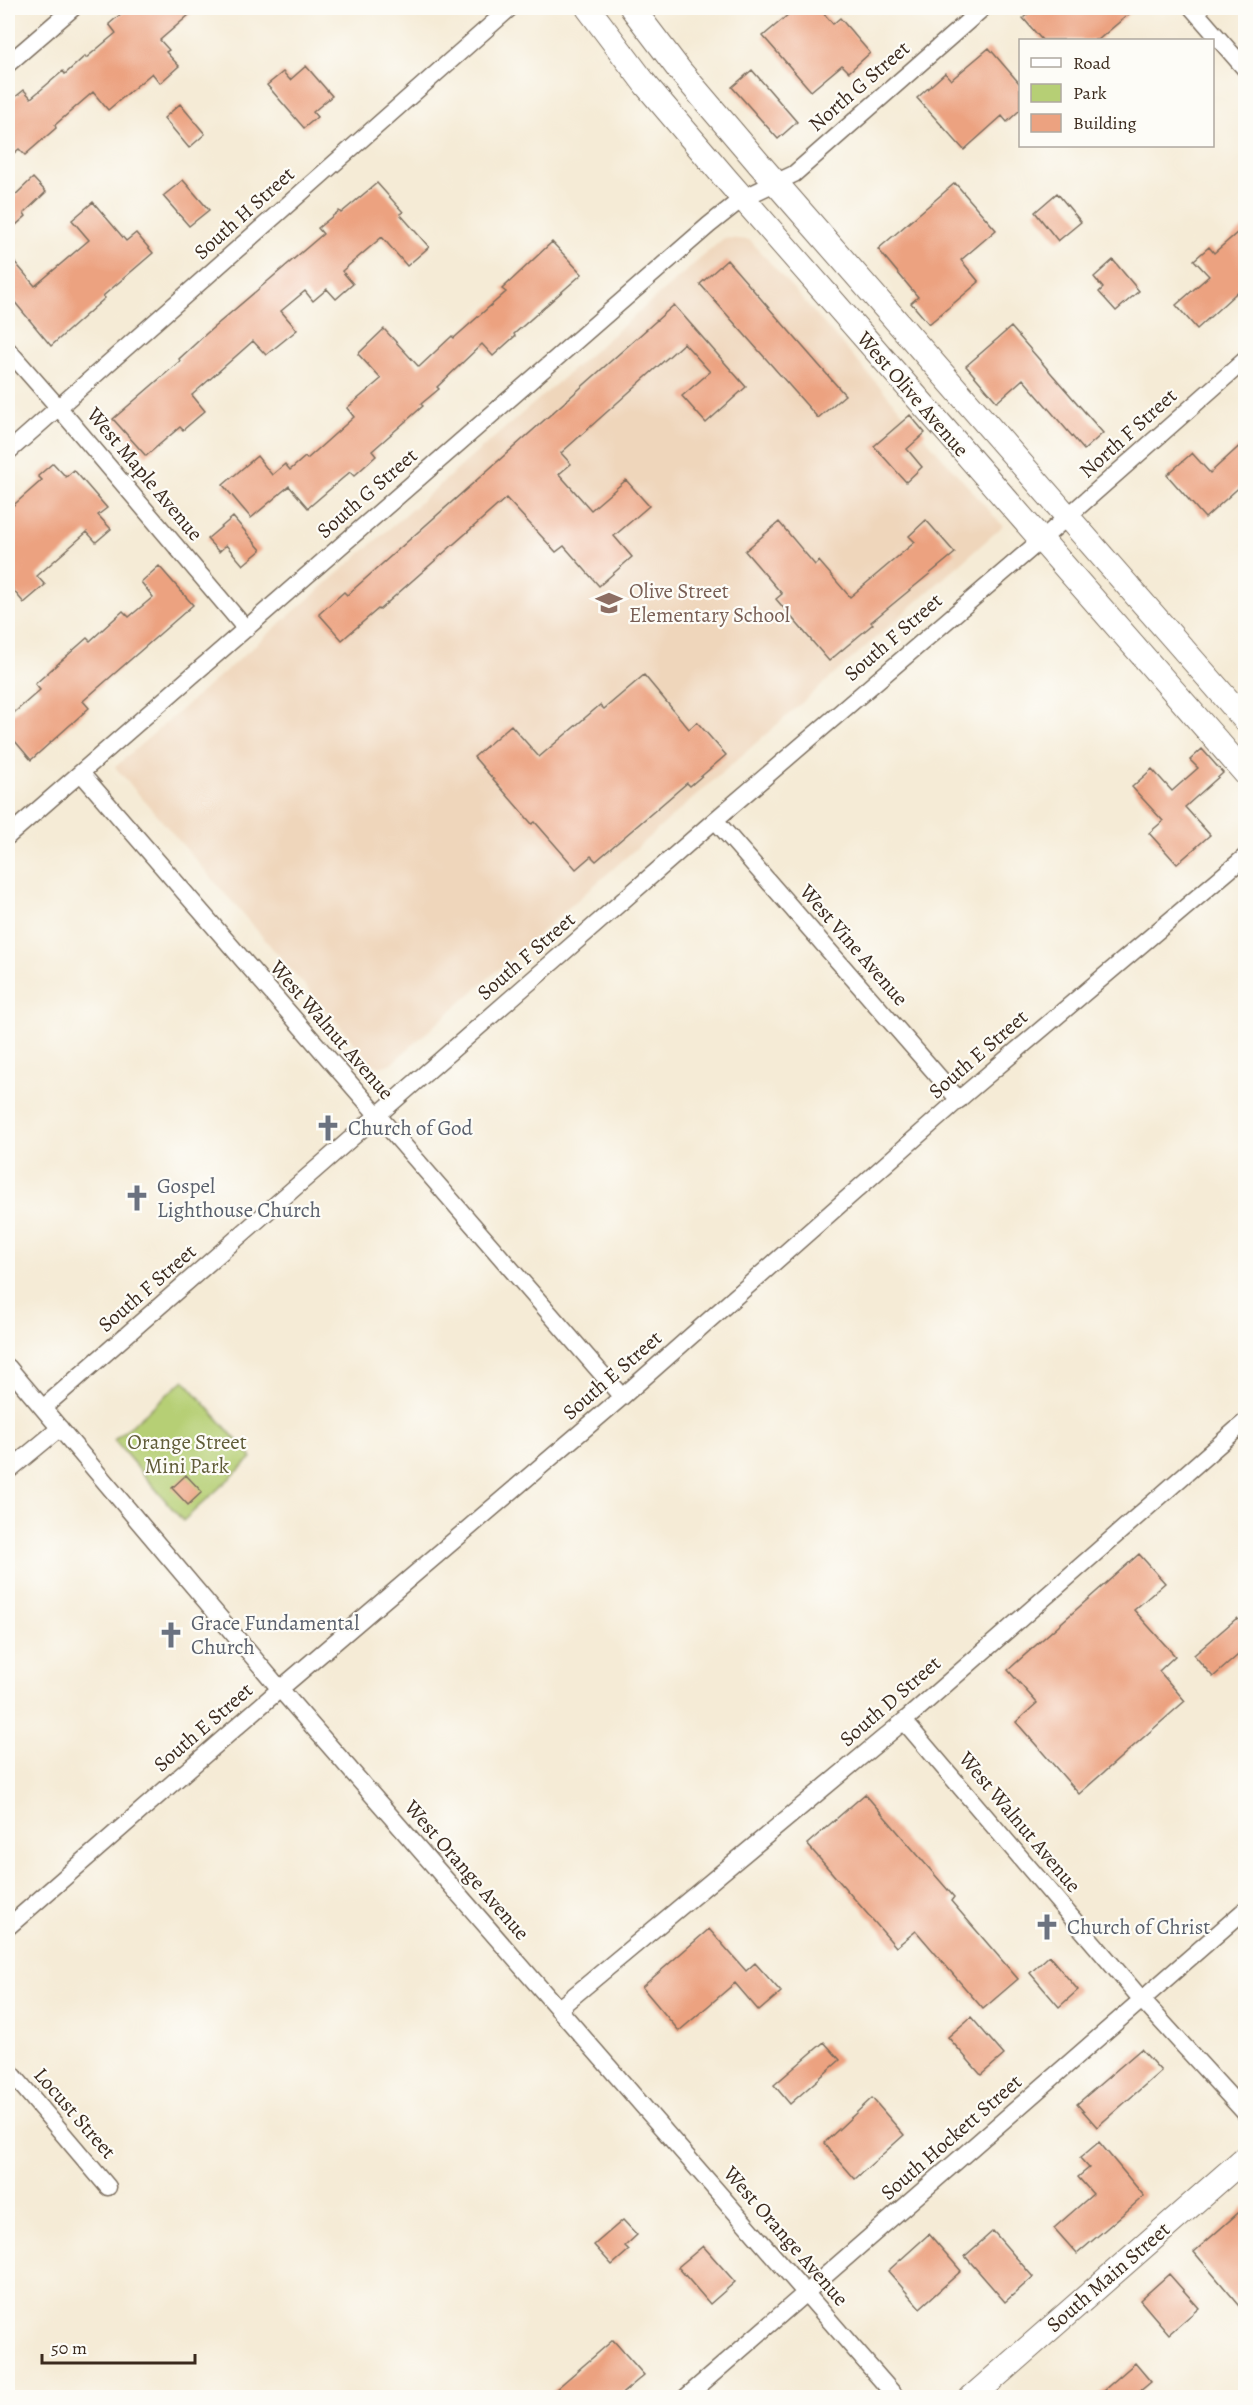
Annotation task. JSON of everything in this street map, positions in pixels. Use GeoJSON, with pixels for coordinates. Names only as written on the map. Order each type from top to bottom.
{"type":"FeatureCollection","features":[{"type":"Feature","properties":{"kind":"main road","name":"West Olive Avenue"},"geometry":{"type":"LineString","coordinates":[[588,8],[646,85],[760,190],[944,375],[1245,721]]}},
{"type":"Feature","properties":{"kind":"main road","name":"West Olive Avenue"},"geometry":{"type":"LineString","coordinates":[[637,9],[855,327],[1245,774]]}},
{"type":"Feature","properties":{"kind":"main road"},"geometry":{"type":"LineString","coordinates":[[855,327],[897,346],[927,378],[938,380],[944,375]]}},
{"type":"Feature","properties":{"kind":"main road","name":"South Main Street"},"geometry":{"type":"LineString","coordinates":[[971,2397],[1245,2157]]}},
{"type":"Feature","properties":{"kind":"street"},"geometry":{"type":"LineString","coordinates":[[8,64],[73,8]]}},
{"type":"Feature","properties":{"kind":"street","name":"South H Street"},"geometry":{"type":"LineString","coordinates":[[8,452],[510,8]]}},
{"type":"Feature","properties":{"kind":"street","name":"North G Street"},"geometry":{"type":"LineString","coordinates":[[760,190],[794,174],[983,8]]}},
{"type":"Feature","properties":{"kind":"street"},"geometry":{"type":"LineString","coordinates":[[1192,8],[1245,70]]}},
{"type":"Feature","properties":{"kind":"street","name":"South G Street"},"geometry":{"type":"LineString","coordinates":[[8,836],[246,628],[760,190]]}},
{"type":"Feature","properties":{"kind":"street","name":"West Maple Avenue"},"geometry":{"type":"LineString","coordinates":[[8,351],[246,628]]}},
{"type":"Feature","properties":{"kind":"street","name":"North F Street"},"geometry":{"type":"LineString","coordinates":[[1041,540],[1245,359]]}},
{"type":"Feature","properties":{"kind":"street","name":"South F Street"},"geometry":{"type":"LineString","coordinates":[[42,1408],[715,819],[1041,540]]}},
{"type":"Feature","properties":{"kind":"street","name":"West Walnut Avenue"},"geometry":{"type":"LineString","coordinates":[[81,773],[622,1397]]}},
{"type":"Feature","properties":{"kind":"street","name":"West Vine Avenue"},"geometry":{"type":"LineString","coordinates":[[715,819],[959,1100]]}},
{"type":"Feature","properties":{"kind":"street","name":"South E Street"},"geometry":{"type":"LineString","coordinates":[[8,1927],[280,1689],[622,1397],[959,1100],[1245,856]]}},
{"type":"Feature","properties":{"kind":"street","name":"West Orange Avenue"},"geometry":{"type":"LineString","coordinates":[[8,1367],[280,1689],[897,2397]]}},
{"type":"Feature","properties":{"kind":"street","name":"South D Street"},"geometry":{"type":"LineString","coordinates":[[558,2009],[904,1721],[1244,1425]]}},
{"type":"Feature","properties":{"kind":"street"},"geometry":{"type":"LineString","coordinates":[[8,1471],[60,1428]]}},
{"type":"Feature","properties":{"kind":"street","name":"West Walnut Avenue"},"geometry":{"type":"LineString","coordinates":[[904,1721],[1142,2000],[1245,2114]]}},
{"type":"Feature","properties":{"kind":"street","name":"South Hockett Street"},"geometry":{"type":"LineString","coordinates":[[685,2397],[1245,1909]]}},
{"type":"Feature","properties":{"kind":"street","name":"Locust Street"},"geometry":{"type":"LineString","coordinates":[[8,2069],[108,2187]]}},
{"type":"Feature","properties":{"kind":"shaded area","name":"Olive Street Elementary School"},"geometry":{"type":"Polygon","coordinates":[[[724,238],[750,240],[1003,526],[392,1063],[380,1067],[372,1063],[115,767],[724,238]]]}},
{"type":"Feature","properties":{"kind":"green space","name":"Orange Street Mini Park"},"geometry":{"type":"Polygon","coordinates":[[[184,1380],[252,1458],[183,1521],[114,1440],[184,1380]]]}},
{"type":"Feature","properties":{"kind":"building"},"geometry":{"type":"Polygon","coordinates":[[[128,8],[197,8],[160,40],[169,50],[166,52],[179,66],[160,83],[152,73],[108,110],[93,92],[25,155],[19,149],[8,158],[8,103],[24,90],[31,98],[63,71],[65,74],[85,56],[86,58],[116,33],[109,24],[128,8]]]}},
{"type":"Feature","properties":{"kind":"building"},"geometry":{"type":"Polygon","coordinates":[[[796,8],[819,8],[833,24],[840,18],[870,53],[849,72],[842,65],[811,91],[763,36],[796,8]]]}},
{"type":"Feature","properties":{"kind":"building"},"geometry":{"type":"Polygon","coordinates":[[[1035,8],[1136,8],[1099,39],[1041,39],[1023,18],[1035,8]]]}},
{"type":"Feature","properties":{"kind":"building"},"geometry":{"type":"Polygon","coordinates":[[[989,48],[1019,83],[1019,111],[1007,122],[1002,116],[964,150],[917,98],[945,73],[951,80],[989,48]]]}},
{"type":"Feature","properties":{"kind":"building"},"geometry":{"type":"Polygon","coordinates":[[[306,66],[332,96],[313,112],[317,117],[304,128],[267,85],[283,72],[290,80],[306,66]]]}},
{"type":"Feature","properties":{"kind":"building"},"geometry":{"type":"Polygon","coordinates":[[[752,70],[797,122],[778,139],[732,87],[752,70]]]}},
{"type":"Feature","properties":{"kind":"building"},"geometry":{"type":"Polygon","coordinates":[[[180,104],[205,134],[189,148],[164,118],[180,104]]]}},
{"type":"Feature","properties":{"kind":"building"},"geometry":{"type":"Polygon","coordinates":[[[33,178],[46,192],[24,213],[26,216],[8,232],[8,194],[11,199],[33,178]]]}},
{"type":"Feature","properties":{"kind":"building"},"geometry":{"type":"Polygon","coordinates":[[[183,180],[209,210],[189,226],[163,196],[183,180]]]}},
{"type":"Feature","properties":{"kind":"building"},"geometry":{"type":"Polygon","coordinates":[[[377,183],[403,212],[400,214],[429,247],[407,266],[382,237],[342,271],[353,284],[336,299],[327,289],[313,301],[305,291],[281,311],[297,330],[266,355],[253,341],[192,395],[205,411],[183,430],[180,427],[146,456],[113,419],[180,361],[179,359],[207,333],[323,234],[318,228],[339,211],[341,213],[377,183]]]}},
{"type":"Feature","properties":{"kind":"building"},"geometry":{"type":"Polygon","coordinates":[[[955,183],[996,230],[961,260],[979,282],[929,324],[911,303],[918,297],[878,249],[955,183]]]}},
{"type":"Feature","properties":{"kind":"building"},"geometry":{"type":"Polygon","coordinates":[[[1057,193],[1081,222],[1058,241],[1035,212],[1057,193]]]}},
{"type":"Feature","properties":{"kind":"building"},"geometry":{"type":"Polygon","coordinates":[[[93,202],[126,241],[136,233],[153,253],[103,296],[105,298],[51,346],[8,294],[8,254],[35,286],[89,240],[72,220],[93,202]]]}},
{"type":"Feature","properties":{"kind":"building"},"geometry":{"type":"Polygon","coordinates":[[[1245,226],[1245,285],[1197,329],[1176,305],[1209,276],[1194,260],[1209,247],[1214,253],[1245,226]]]}},
{"type":"Feature","properties":{"kind":"building"},"geometry":{"type":"Polygon","coordinates":[[[552,242],[582,274],[514,334],[515,336],[493,356],[482,344],[437,387],[439,389],[421,404],[423,406],[372,451],[376,456],[354,476],[350,472],[308,508],[289,486],[251,518],[223,485],[257,456],[272,475],[285,464],[290,470],[305,457],[307,459],[354,417],[347,408],[381,379],[358,354],[384,329],[419,367],[452,336],[454,338],[506,292],[502,289],[552,242]]]}},
{"type":"Feature","properties":{"kind":"building"},"geometry":{"type":"Polygon","coordinates":[[[727,260],[845,395],[818,418],[700,284],[727,260]]]}},
{"type":"Feature","properties":{"kind":"building"},"geometry":{"type":"Polygon","coordinates":[[[1113,260],[1139,291],[1116,311],[1099,292],[1103,288],[1094,277],[1113,260]]]}},
{"type":"Feature","properties":{"kind":"building"},"geometry":{"type":"Polygon","coordinates":[[[674,305],[746,387],[706,423],[682,396],[710,372],[684,343],[561,453],[571,464],[559,474],[591,510],[626,480],[649,506],[614,536],[632,557],[599,586],[564,546],[556,552],[506,498],[342,640],[319,614],[344,592],[347,595],[674,305]]]}},
{"type":"Feature","properties":{"kind":"building"},"geometry":{"type":"Polygon","coordinates":[[[1011,327],[1103,433],[1084,450],[1023,379],[997,402],[966,366],[1011,327]]]}},
{"type":"Feature","properties":{"kind":"building"},"geometry":{"type":"Polygon","coordinates":[[[910,415],[925,433],[907,449],[922,467],[906,482],[874,446],[910,415]]]}},
{"type":"Feature","properties":{"kind":"building"},"geometry":{"type":"Polygon","coordinates":[[[1245,441],[1245,482],[1205,518],[1167,475],[1192,453],[1210,473],[1245,441]]]}},
{"type":"Feature","properties":{"kind":"building"},"geometry":{"type":"Polygon","coordinates":[[[53,463],[66,477],[74,470],[107,508],[98,515],[111,529],[96,542],[87,532],[37,576],[45,585],[24,603],[8,584],[8,510],[42,480],[38,476],[53,463]]]}},
{"type":"Feature","properties":{"kind":"building"},"geometry":{"type":"Polygon","coordinates":[[[233,517],[261,550],[243,565],[226,545],[219,552],[207,539],[233,517]]]}},
{"type":"Feature","properties":{"kind":"building"},"geometry":{"type":"Polygon","coordinates":[[[926,520],[955,553],[871,622],[873,624],[829,661],[776,599],[782,594],[745,551],[779,522],[815,565],[819,561],[850,597],[915,542],[909,536],[926,520]]]}},
{"type":"Feature","properties":{"kind":"building"},"geometry":{"type":"Polygon","coordinates":[[[159,566],[193,605],[83,701],[89,708],[31,760],[8,733],[8,718],[40,690],[35,684],[87,638],[90,641],[123,611],[129,617],[153,597],[141,582],[159,566]]]}},
{"type":"Feature","properties":{"kind":"building"},"geometry":{"type":"Polygon","coordinates":[[[644,675],[689,729],[697,722],[726,755],[690,786],[687,783],[596,861],[591,856],[576,869],[535,822],[532,824],[474,757],[511,725],[539,757],[600,705],[604,709],[644,675]]]}},
{"type":"Feature","properties":{"kind":"building"},"geometry":{"type":"Polygon","coordinates":[[[1202,749],[1223,773],[1185,807],[1210,835],[1177,864],[1149,833],[1163,821],[1132,787],[1152,769],[1172,791],[1198,768],[1190,760],[1202,749]]]}},
{"type":"Feature","properties":{"kind":"building"},"geometry":{"type":"Polygon","coordinates":[[[186,1475],[202,1492],[188,1505],[172,1488],[186,1475]]]}},
{"type":"Feature","properties":{"kind":"building"},"geometry":{"type":"Polygon","coordinates":[[[1139,1554],[1165,1583],[1134,1610],[1175,1656],[1159,1671],[1185,1701],[1079,1794],[1016,1722],[1037,1703],[1008,1670],[1139,1554]]]}},
{"type":"Feature","properties":{"kind":"building"},"geometry":{"type":"Polygon","coordinates":[[[1237,1618],[1245,1627],[1245,1649],[1213,1677],[1194,1655],[1237,1618]]]}},
{"type":"Feature","properties":{"kind":"building"},"geometry":{"type":"Polygon","coordinates":[[[865,1794],[954,1897],[951,1901],[1018,1979],[983,2009],[916,1931],[896,1947],[807,1844],[865,1794]]]}},
{"type":"Feature","properties":{"kind":"building"},"geometry":{"type":"Polygon","coordinates":[[[709,1929],[746,1971],[755,1963],[781,1992],[759,2011],[735,1983],[679,2031],[642,1987],[709,1929]]]}},
{"type":"Feature","properties":{"kind":"building"},"geometry":{"type":"Polygon","coordinates":[[[1049,1956],[1078,1990],[1059,2007],[1030,1973],[1049,1956]]]}},
{"type":"Feature","properties":{"kind":"building"},"geometry":{"type":"Polygon","coordinates":[[[971,2017],[1004,2055],[981,2075],[948,2037],[971,2017]]]}},
{"type":"Feature","properties":{"kind":"building"},"geometry":{"type":"Polygon","coordinates":[[[824,2042],[840,2060],[790,2104],[774,2085],[824,2042]]]}},
{"type":"Feature","properties":{"kind":"building"},"geometry":{"type":"Polygon","coordinates":[[[1141,2049],[1161,2071],[1097,2127],[1077,2104],[1141,2049]]]}},
{"type":"Feature","properties":{"kind":"building"},"geometry":{"type":"Polygon","coordinates":[[[872,2098],[904,2135],[855,2179],[824,2143],[872,2098]]]}},
{"type":"Feature","properties":{"kind":"building"},"geometry":{"type":"Polygon","coordinates":[[[1099,2142],[1144,2196],[1077,2254],[1054,2228],[1093,2194],[1078,2177],[1089,2168],[1080,2158],[1099,2142]]]}},
{"type":"Feature","properties":{"kind":"building"},"geometry":{"type":"Polygon","coordinates":[[[1245,2207],[1245,2312],[1194,2252],[1245,2207]]]}},
{"type":"Feature","properties":{"kind":"building"},"geometry":{"type":"Polygon","coordinates":[[[623,2220],[637,2235],[625,2246],[629,2250],[612,2265],[594,2245],[623,2220]]]}},
{"type":"Feature","properties":{"kind":"building"},"geometry":{"type":"Polygon","coordinates":[[[993,2231],[1033,2277],[1005,2302],[965,2256],[993,2231]]]}},
{"type":"Feature","properties":{"kind":"building"},"geometry":{"type":"Polygon","coordinates":[[[929,2234],[961,2271],[920,2308],[888,2271],[929,2234]]]}},
{"type":"Feature","properties":{"kind":"building"},"geometry":{"type":"Polygon","coordinates":[[[703,2246],[735,2282],[710,2304],[678,2267],[703,2246]]]}},
{"type":"Feature","properties":{"kind":"building"},"geometry":{"type":"Polygon","coordinates":[[[1169,2274],[1199,2308],[1169,2334],[1140,2300],[1169,2274]]]}},
{"type":"Feature","properties":{"kind":"building"},"geometry":{"type":"Polygon","coordinates":[[[613,2340],[644,2375],[618,2397],[547,2397],[613,2340]]]}},
{"type":"Feature","properties":{"kind":"building"},"geometry":{"type":"Polygon","coordinates":[[[1135,2363],[1151,2382],[1133,2397],[1096,2397],[1135,2363]]]}},
{"type":"Feature","properties":{"kind":"place","name":"Olive Street Elementary School"},"geometry":{"type":"Point","coordinates":[609,603]}},
{"type":"Feature","properties":{"kind":"place","name":"Church of God"},"geometry":{"type":"Point","coordinates":[328,1128]}},
{"type":"Feature","properties":{"kind":"place","name":"Gospel Lighthouse Church"},"geometry":{"type":"Point","coordinates":[137,1198]}},
{"type":"Feature","properties":{"kind":"place","name":"Grace Fundamental Church"},"geometry":{"type":"Point","coordinates":[171,1635]}},
{"type":"Feature","properties":{"kind":"place","name":"Church of Christ"},"geometry":{"type":"Point","coordinates":[1047,1927]}}]}
